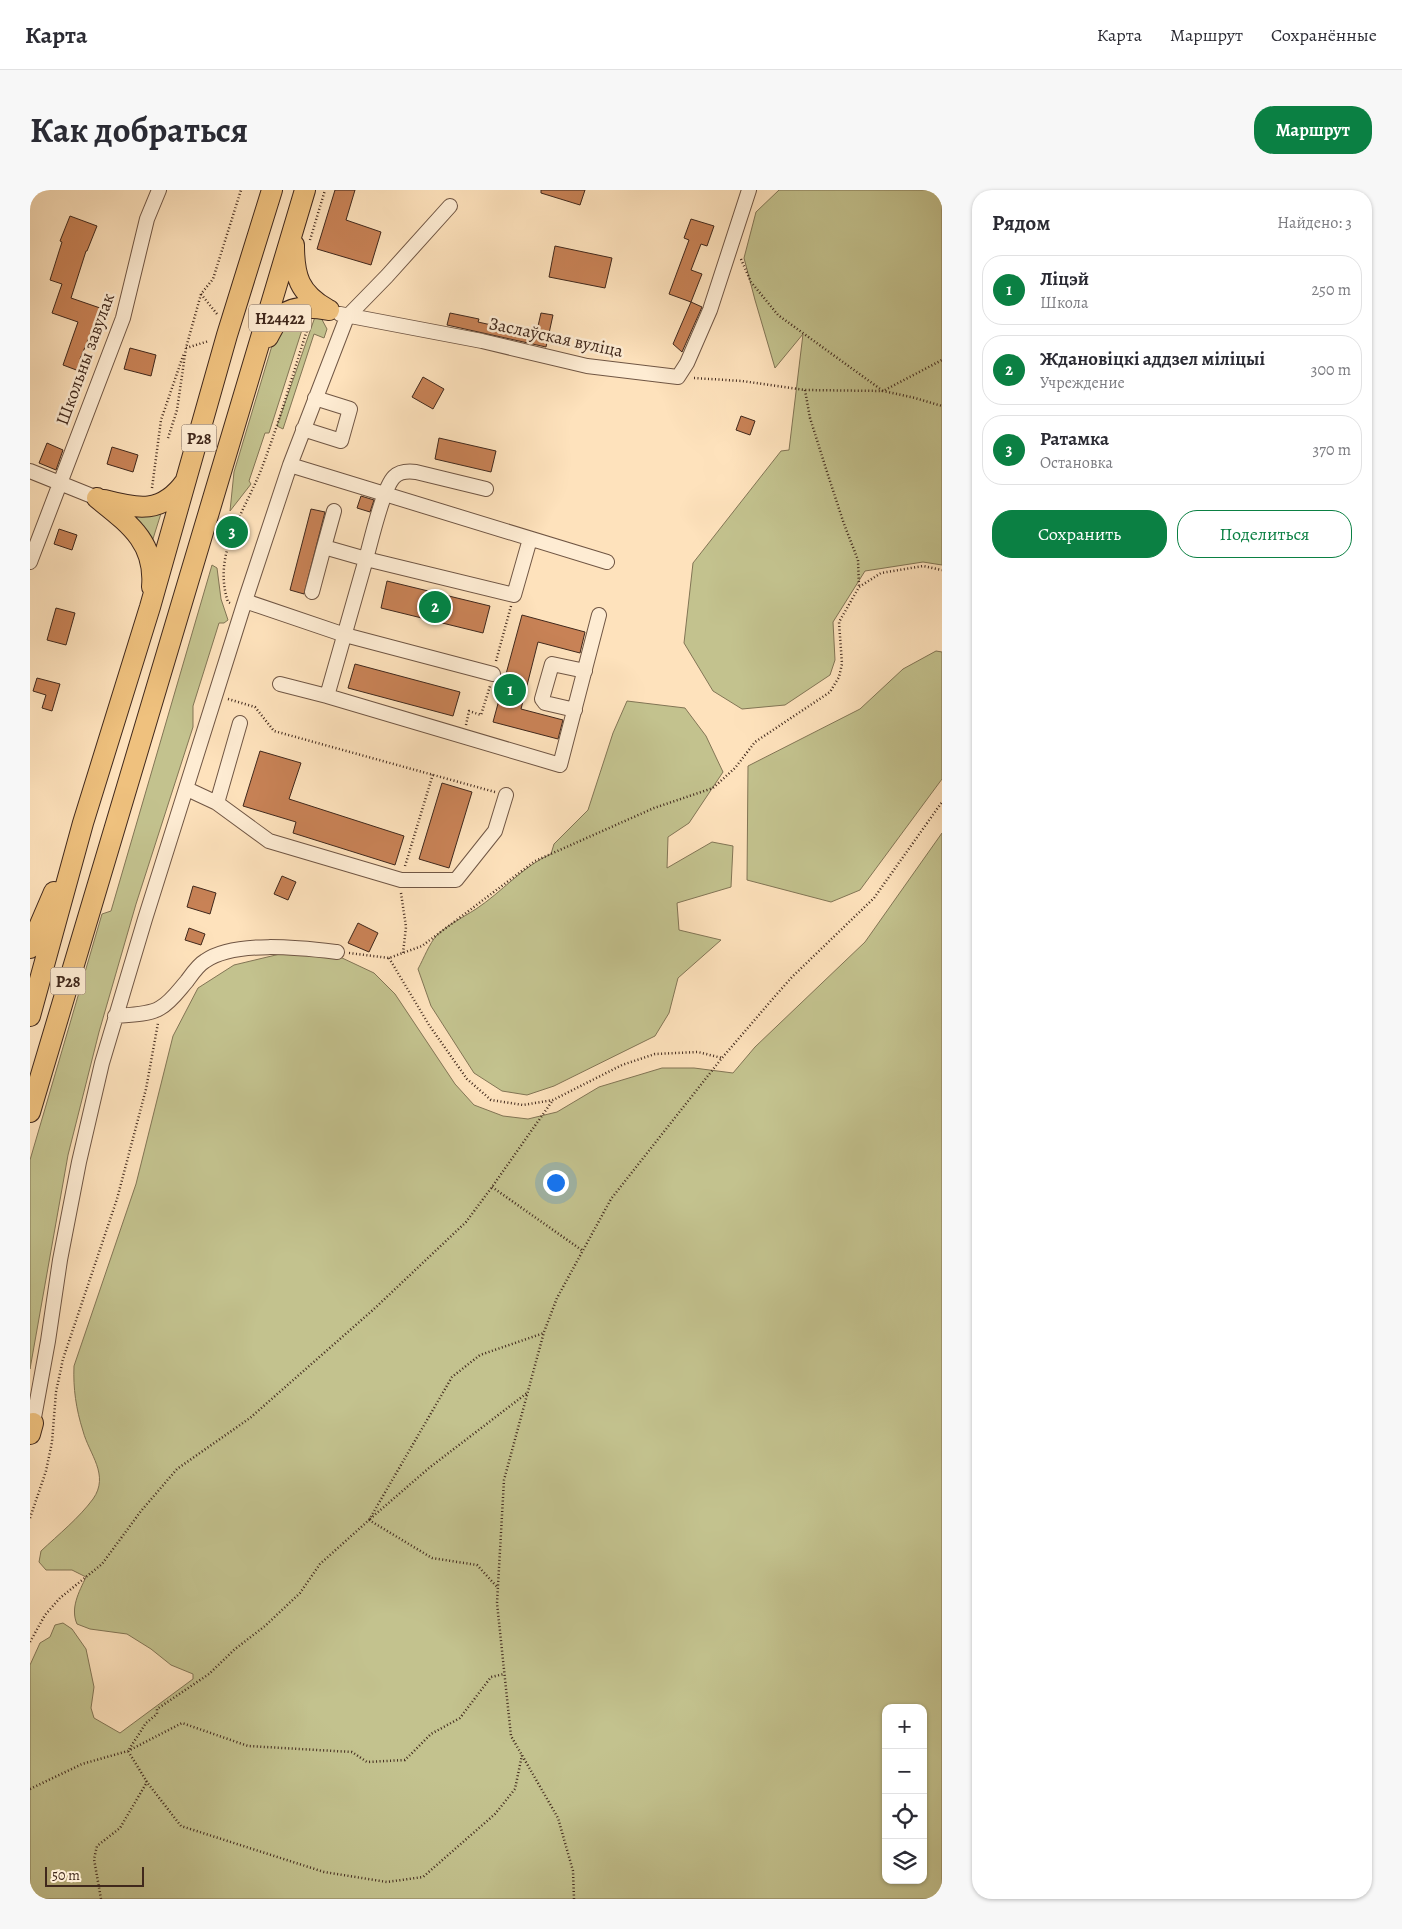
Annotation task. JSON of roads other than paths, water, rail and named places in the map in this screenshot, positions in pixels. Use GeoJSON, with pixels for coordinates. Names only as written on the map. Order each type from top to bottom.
{"type":"FeatureCollection","features":[{"type":"Feature","properties":{"kind":"highway","name":"Р28"},"geometry":{"type":"LineString","coordinates":[[30,1016],[84,824],[187,480],[227,335],[272,190]]}},
{"type":"Feature","properties":{"kind":"highway","name":"Р28"},"geometry":{"type":"LineString","coordinates":[[30,1112],[305,190]]}},
{"type":"Feature","properties":{"kind":"highway","name":"Н24422"},"geometry":{"type":"LineString","coordinates":[[294,226],[296,274],[302,290],[316,303],[338,313]]}},
{"type":"Feature","properties":{"kind":"highway","name":"Н24422"},"geometry":{"type":"LineString","coordinates":[[254,363],[263,344],[282,315],[303,308],[314,307],[338,313]]}},
{"type":"Feature","properties":{"kind":"highway"},"geometry":{"type":"LineString","coordinates":[[98,498],[126,506],[154,506],[166,502],[177,494],[187,480]]}},
{"type":"Feature","properties":{"kind":"highway"},"geometry":{"type":"LineString","coordinates":[[98,498],[132,527],[144,542],[150,561],[152,583],[150,607]]}},
{"type":"Feature","properties":{"kind":"highway"},"geometry":{"type":"LineString","coordinates":[[30,948],[84,824]]}},
{"type":"Feature","properties":{"kind":"street","name":"Школьны завулак"},"geometry":{"type":"LineString","coordinates":[[30,562],[123,318],[147,219],[159,190]]}},
{"type":"Feature","properties":{"kind":"street","name":"Заслаўская вуліца"},"geometry":{"type":"LineString","coordinates":[[338,313],[482,340],[587,366],[678,377],[687,363],[710,310],[749,190]]}},
{"type":"Feature","properties":{"kind":"street"},"geometry":{"type":"LineString","coordinates":[[31,1426],[48,1340],[75,1180],[115,1016],[187,789],[240,603],[315,398],[338,313],[387,276],[450,206]]}},
{"type":"Feature","properties":{"kind":"street"},"geometry":{"type":"LineString","coordinates":[[303,429],[341,441],[350,409],[315,398]]}},
{"type":"Feature","properties":{"kind":"street"},"geometry":{"type":"LineString","coordinates":[[290,466],[607,562]]}},
{"type":"Feature","properties":{"kind":"street"},"geometry":{"type":"LineString","coordinates":[[30,471],[98,498]]}},
{"type":"Feature","properties":{"kind":"street"},"geometry":{"type":"LineString","coordinates":[[327,696],[385,495],[395,475],[408,471],[486,490]]}},
{"type":"Feature","properties":{"kind":"street"},"geometry":{"type":"LineString","coordinates":[[312,592],[334,511]]}},
{"type":"Feature","properties":{"kind":"street"},"geometry":{"type":"LineString","coordinates":[[324,547],[514,595],[530,539]]}},
{"type":"Feature","properties":{"kind":"street"},"geometry":{"type":"LineString","coordinates":[[240,603],[345,635],[493,674]]}},
{"type":"Feature","properties":{"kind":"street"},"geometry":{"type":"LineString","coordinates":[[280,684],[327,696],[560,765],[599,615]]}},
{"type":"Feature","properties":{"kind":"street"},"geometry":{"type":"LineString","coordinates":[[575,710],[545,703],[542,699],[552,664],[585,671]]}},
{"type":"Feature","properties":{"kind":"street"},"geometry":{"type":"LineString","coordinates":[[217,803],[240,723]]}},
{"type":"Feature","properties":{"kind":"street"},"geometry":{"type":"LineString","coordinates":[[187,789],[217,803],[269,841],[401,880],[456,880],[496,831],[506,795]]}},
{"type":"Feature","properties":{"kind":"street"},"geometry":{"type":"LineString","coordinates":[[115,1016],[160,1009],[204,961],[219,953],[257,947],[287,947],[337,952]]}},
{"type":"Feature","properties":{"kind":"place","name":"Ратамка"},"geometry":{"type":"Point","coordinates":[232,532]}},
{"type":"Feature","properties":{"kind":"place","name":"Ждановіцкі аддзел міліцыі"},"geometry":{"type":"Point","coordinates":[435,607]}},
{"type":"Feature","properties":{"kind":"place","name":"Ліцэй"},"geometry":{"type":"Point","coordinates":[510,690]}}]}
